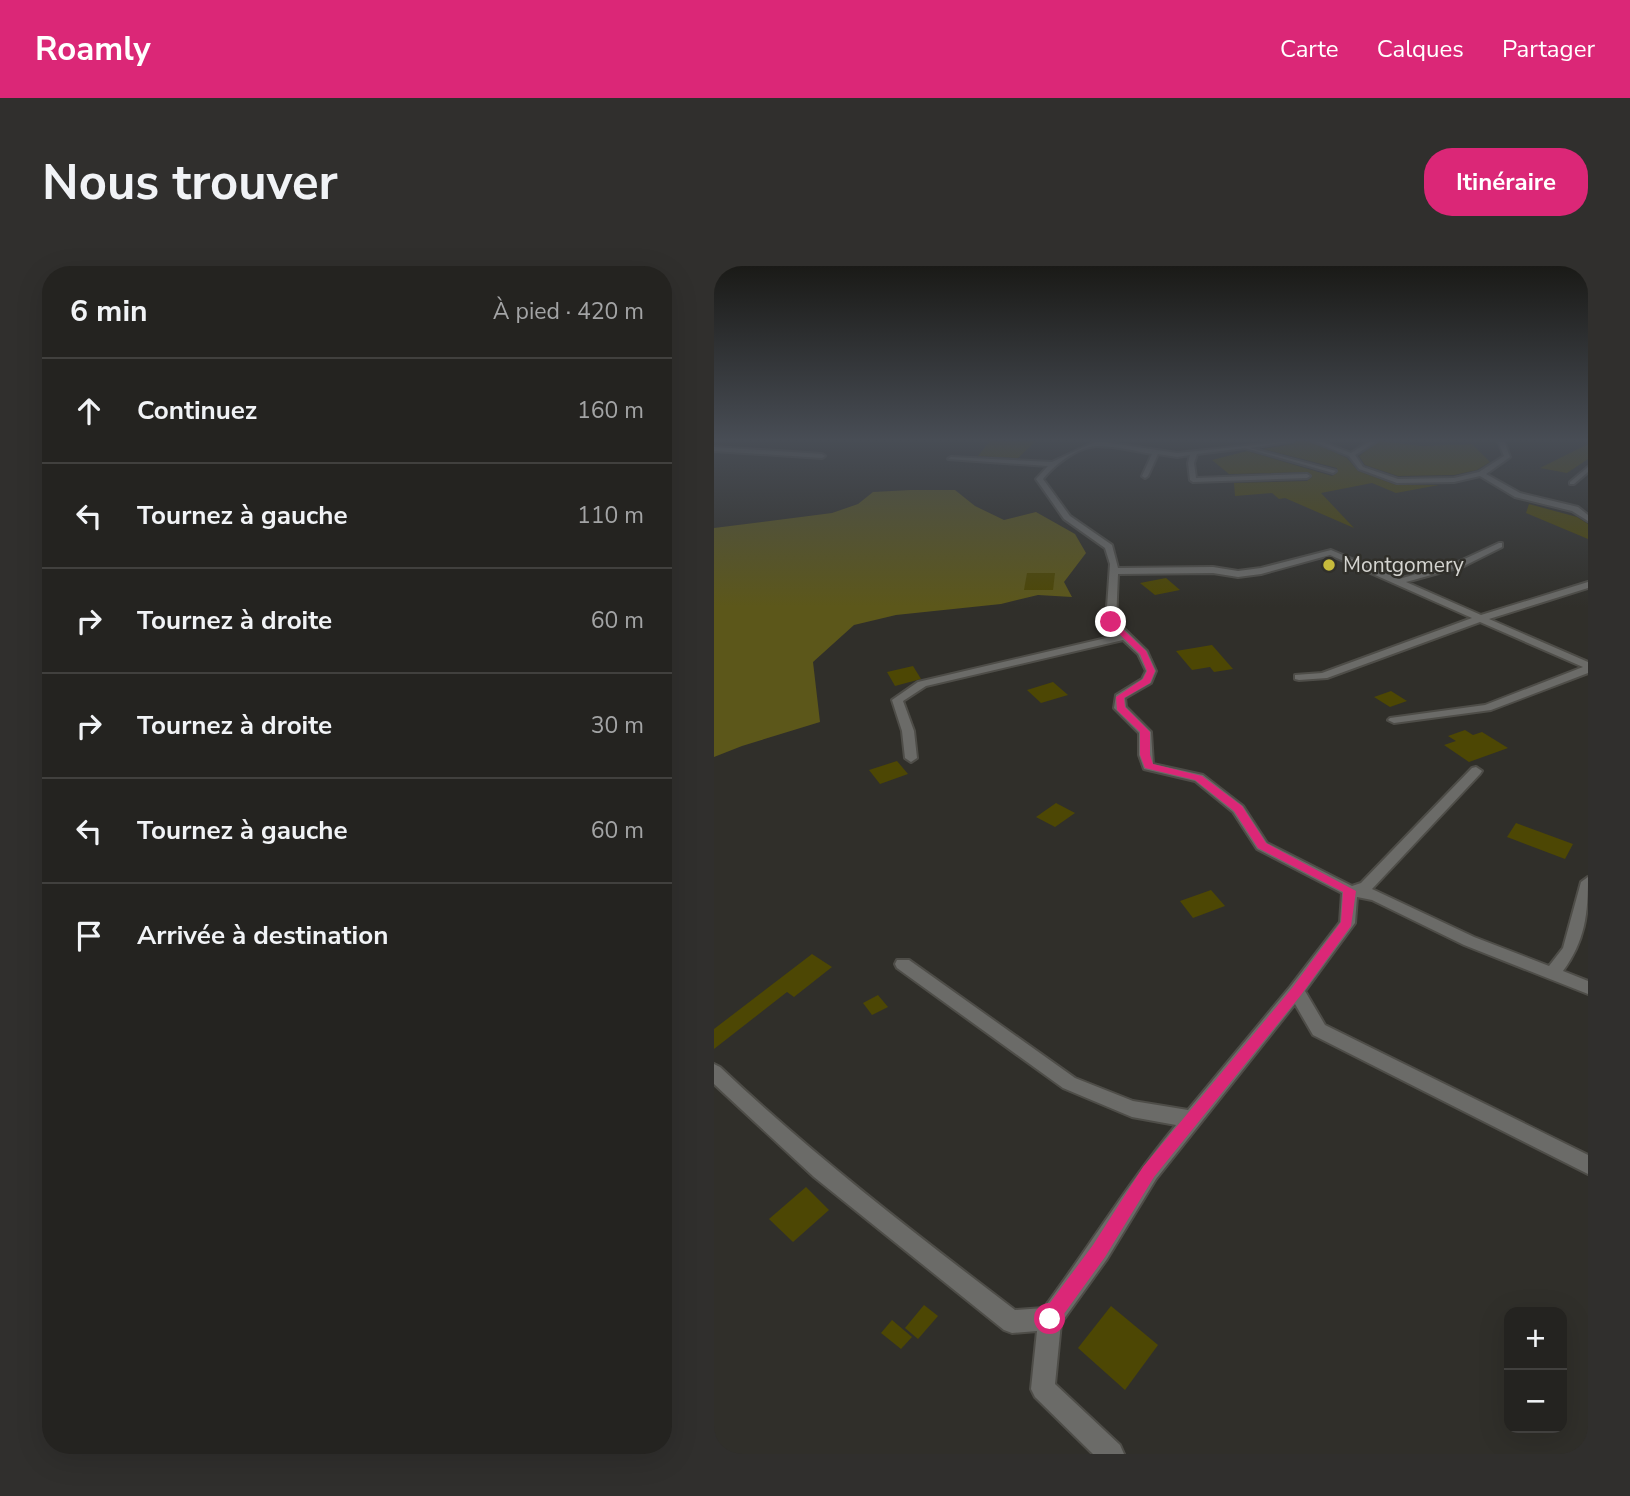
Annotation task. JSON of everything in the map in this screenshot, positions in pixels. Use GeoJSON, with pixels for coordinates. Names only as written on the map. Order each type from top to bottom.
{"type":"FeatureCollection","features":[{"type":"Feature","properties":{"kind":"street"},"geometry":{"type":"LineString","coordinates":[[1054,496],[1060,510],[1109,547],[1113,571],[1111,622],[1143,653],[1151,671],[1147,681],[1120,697],[1120,708],[1145,732],[1148,766],[1199,778],[1238,809],[1262,846],[1350,891],[1375,895],[1469,941],[1588,988]]}},
{"type":"Feature","properties":{"kind":"street"},"geometry":{"type":"LineString","coordinates":[[1524,496],[1575,509],[1588,519]]}},
{"type":"Feature","properties":{"kind":"street"},"geometry":{"type":"LineString","coordinates":[[1401,581],[1461,564],[1499,545]]}},
{"type":"Feature","properties":{"kind":"street"},"geometry":{"type":"LineString","coordinates":[[1113,571],[1213,570],[1238,574],[1261,572],[1331,552],[1401,581],[1588,668]]}},
{"type":"Feature","properties":{"kind":"street"},"geometry":{"type":"LineString","coordinates":[[1299,677],[1323,676],[1479,619],[1588,585]]}},
{"type":"Feature","properties":{"kind":"street"},"geometry":{"type":"LineString","coordinates":[[911,758],[908,732],[897,701],[922,684],[1126,636]]}},
{"type":"Feature","properties":{"kind":"street"},"geometry":{"type":"LineString","coordinates":[[1394,720],[1487,708],[1588,668]]}},
{"type":"Feature","properties":{"kind":"street"},"geometry":{"type":"LineString","coordinates":[[1350,891],[1366,887],[1476,771]]}},
{"type":"Feature","properties":{"kind":"street"},"geometry":{"type":"LineString","coordinates":[[1553,973],[1570,950],[1588,882]]}},
{"type":"Feature","properties":{"kind":"street"},"geometry":{"type":"LineString","coordinates":[[1111,1454],[1043,1389],[1050,1319],[1099,1251],[1149,1172],[1296,991],[1347,923],[1350,891]]}},
{"type":"Feature","properties":{"kind":"street"},"geometry":{"type":"LineString","coordinates":[[903,964],[1069,1083],[1132,1109],[1192,1119]]}},
{"type":"Feature","properties":{"kind":"street"},"geometry":{"type":"LineString","coordinates":[[1296,991],[1320,1030],[1588,1165]]}},
{"type":"Feature","properties":{"kind":"street"},"geometry":{"type":"LineString","coordinates":[[714,1072],[755,1113],[938,1265],[1012,1322],[1050,1319]]}},
{"type":"Feature","properties":{"kind":"shaded area"},"geometry":{"type":"Polygon","coordinates":[[[867,496],[963,496],[975,506],[1004,520],[1036,512],[1075,534],[1086,553],[1064,582],[1072,597],[1038,595],[1001,604],[896,615],[854,625],[813,662],[820,722],[714,757],[714,528],[832,513],[858,504],[867,496]]]}},
{"type":"Feature","properties":{"kind":"building"},"geometry":{"type":"Polygon","coordinates":[[[1276,496],[1324,496],[1354,528],[1285,498],[1276,496]]]}},
{"type":"Feature","properties":{"kind":"building"},"geometry":{"type":"Polygon","coordinates":[[[1529,504],[1577,517],[1588,524],[1588,539],[1526,513],[1529,504]]]}},
{"type":"Feature","properties":{"kind":"building"},"geometry":{"type":"Polygon","coordinates":[[[1027,573],[1055,573],[1053,590],[1024,590],[1027,573]]]}},
{"type":"Feature","properties":{"kind":"building"},"geometry":{"type":"Polygon","coordinates":[[[1166,578],[1180,590],[1155,595],[1140,583],[1166,578]]]}},
{"type":"Feature","properties":{"kind":"building"},"geometry":{"type":"Polygon","coordinates":[[[1212,645],[1233,669],[1214,672],[1210,667],[1192,670],[1176,651],[1212,645]]]}},
{"type":"Feature","properties":{"kind":"building"},"geometry":{"type":"Polygon","coordinates":[[[913,666],[921,679],[895,686],[887,672],[913,666]]]}},
{"type":"Feature","properties":{"kind":"building"},"geometry":{"type":"Polygon","coordinates":[[[1053,682],[1068,695],[1041,703],[1027,690],[1053,682]]]}},
{"type":"Feature","properties":{"kind":"building"},"geometry":{"type":"Polygon","coordinates":[[[1391,691],[1407,701],[1390,707],[1374,697],[1391,691]]]}},
{"type":"Feature","properties":{"kind":"building"},"geometry":{"type":"Polygon","coordinates":[[[1465,730],[1473,735],[1482,732],[1508,748],[1469,762],[1444,745],[1456,741],[1448,736],[1465,730]]]}},
{"type":"Feature","properties":{"kind":"building"},"geometry":{"type":"Polygon","coordinates":[[[897,761],[908,774],[880,784],[869,770],[897,761]]]}},
{"type":"Feature","properties":{"kind":"building"},"geometry":{"type":"Polygon","coordinates":[[[1056,803],[1075,813],[1055,827],[1036,817],[1056,803]]]}},
{"type":"Feature","properties":{"kind":"building"},"geometry":{"type":"Polygon","coordinates":[[[1516,823],[1573,844],[1565,859],[1507,837],[1516,823]]]}},
{"type":"Feature","properties":{"kind":"building"},"geometry":{"type":"Polygon","coordinates":[[[1211,890],[1225,906],[1193,918],[1180,901],[1211,890]]]}},
{"type":"Feature","properties":{"kind":"building"},"geometry":{"type":"Polygon","coordinates":[[[812,954],[832,967],[794,997],[787,992],[714,1049],[714,1029],[812,954]]]}},
{"type":"Feature","properties":{"kind":"building"},"geometry":{"type":"Polygon","coordinates":[[[878,995],[888,1007],[872,1015],[863,1003],[878,995]]]}},
{"type":"Feature","properties":{"kind":"building"},"geometry":{"type":"Polygon","coordinates":[[[806,1187],[829,1210],[793,1242],[769,1219],[806,1187]]]}},
{"type":"Feature","properties":{"kind":"building"},"geometry":{"type":"Polygon","coordinates":[[[924,1305],[938,1316],[918,1339],[905,1328],[924,1305]]]}},
{"type":"Feature","properties":{"kind":"building"},"geometry":{"type":"Polygon","coordinates":[[[1111,1306],[1158,1345],[1125,1390],[1078,1348],[1111,1306]]]}},
{"type":"Feature","properties":{"kind":"building"},"geometry":{"type":"Polygon","coordinates":[[[892,1320],[912,1337],[901,1349],[881,1333],[892,1320]]]}},
{"type":"Feature","properties":{"kind":"place","name":"Montgomery"},"geometry":{"type":"Point","coordinates":[1329,565]}},
{"type":"Feature","properties":{"kind":"route"},"geometry":{"type":"LineString","coordinates":[[1050,1319],[1099,1251],[1149,1172],[1296,991],[1347,923],[1350,891],[1262,846],[1238,809],[1199,778],[1148,766],[1145,732],[1120,708],[1120,697],[1147,681],[1151,671],[1143,653],[1111,622]]}}]}
